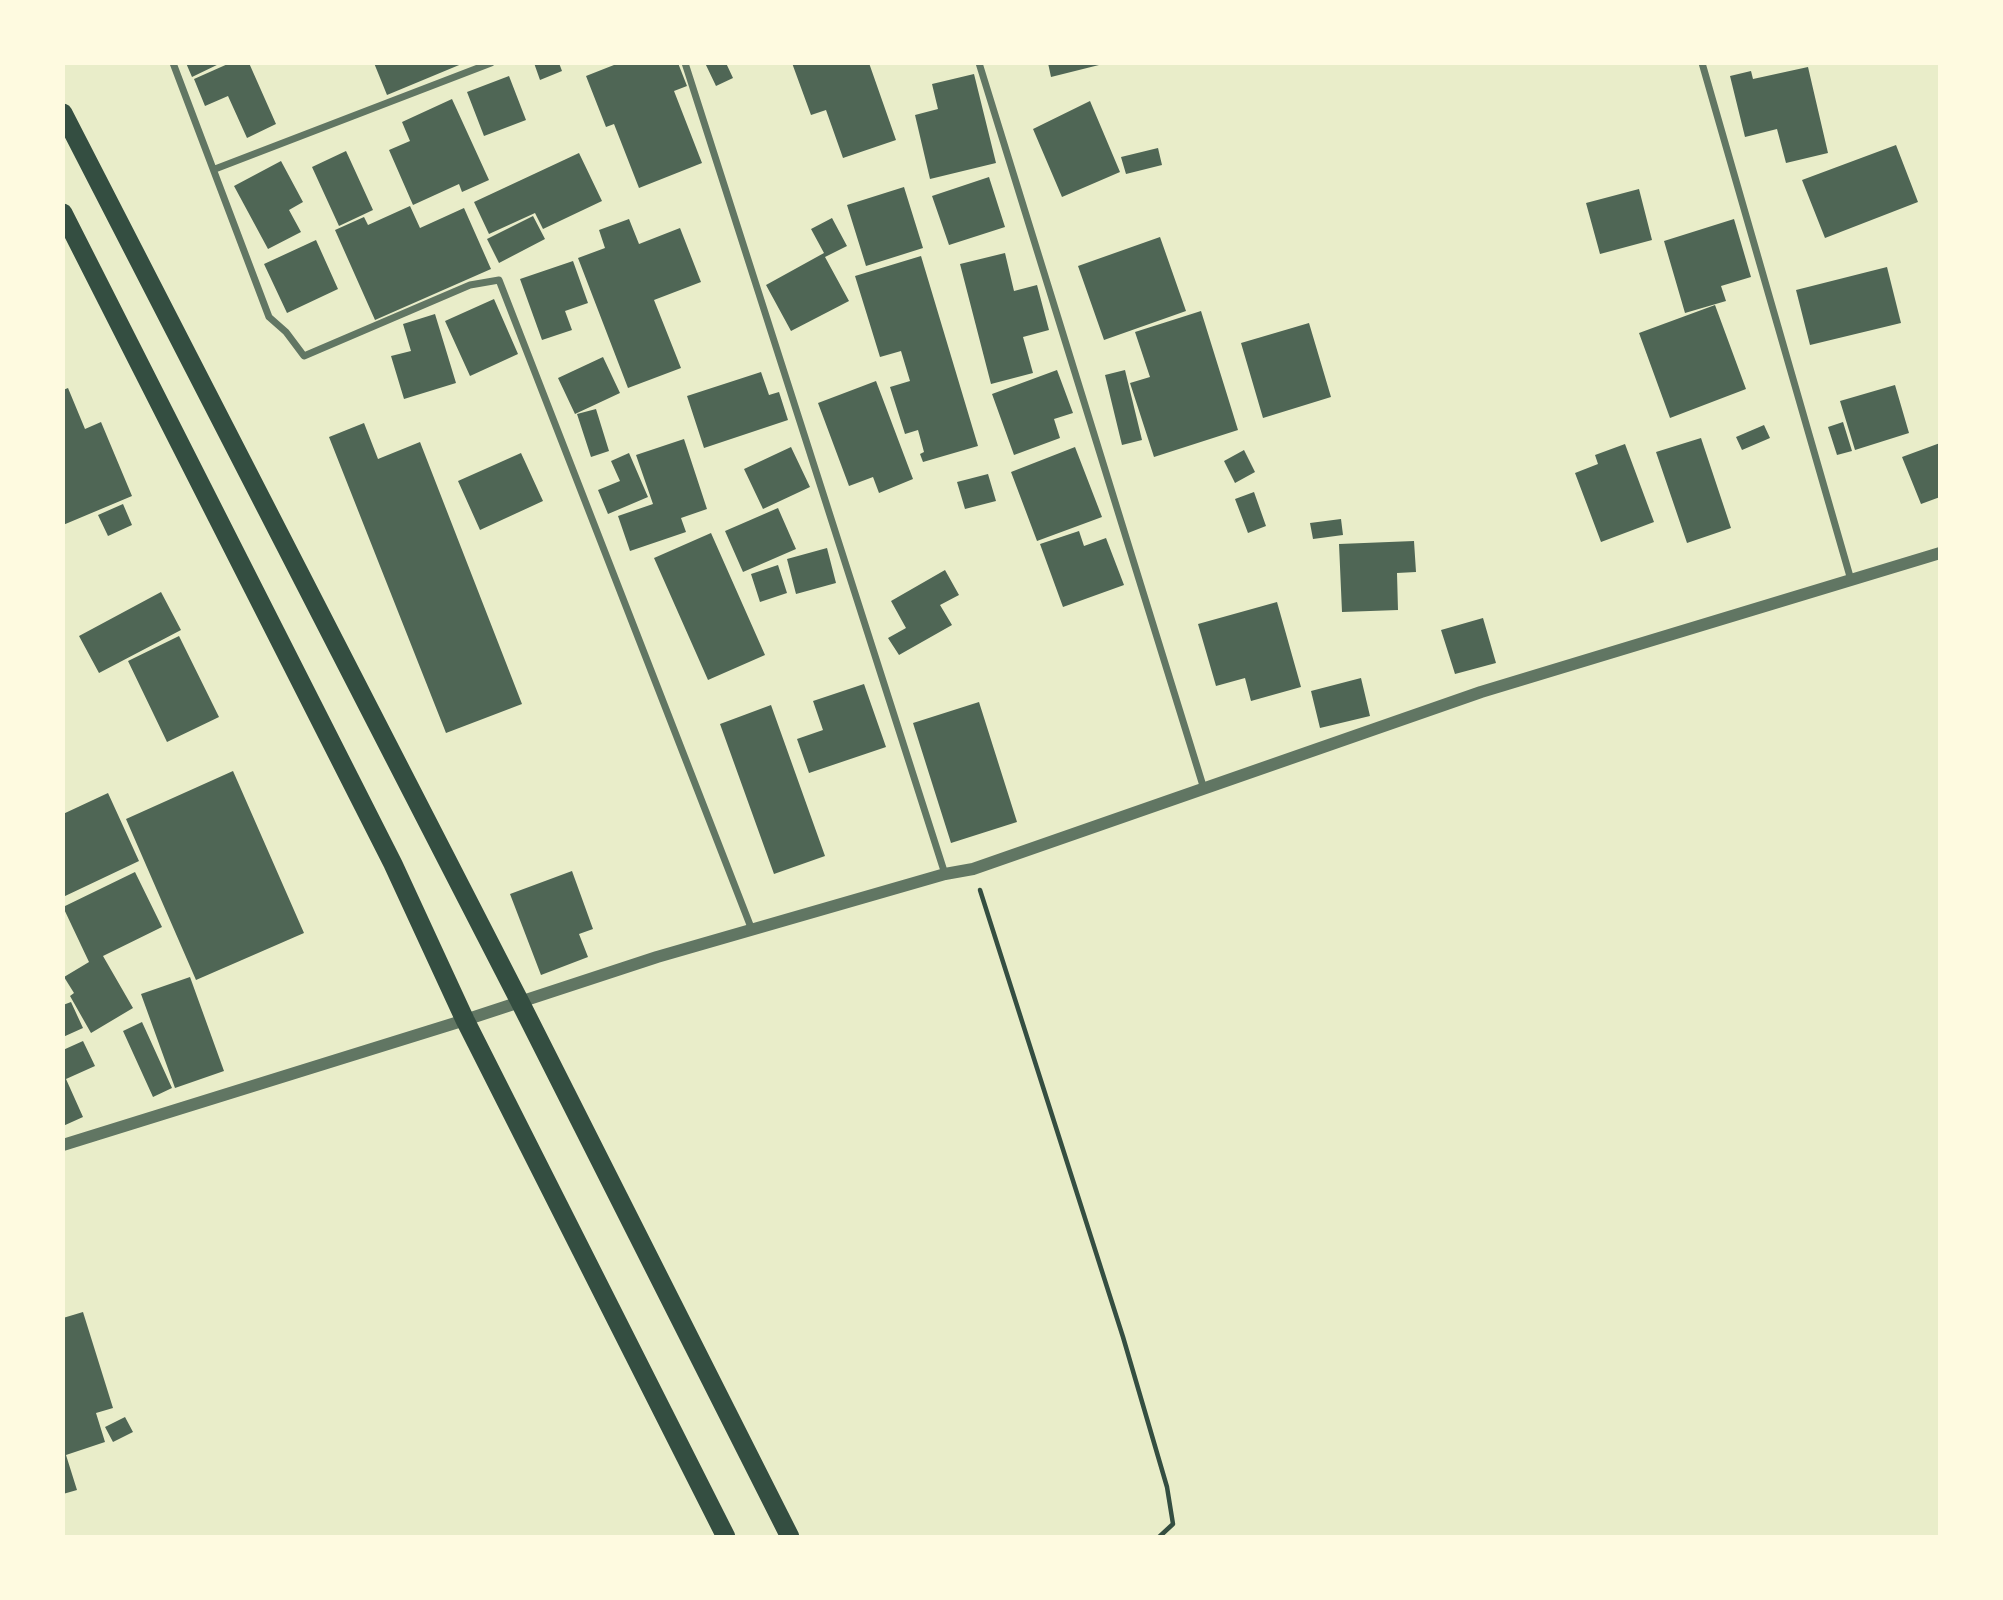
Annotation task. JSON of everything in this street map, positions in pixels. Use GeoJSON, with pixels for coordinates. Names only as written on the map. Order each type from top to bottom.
{"type":"FeatureCollection","features":[{"type":"Feature","properties":{"kind":"highway"},"geometry":{"type":"LineString","coordinates":[[63,113],[519,1000],[790,1537]]}},
{"type":"Feature","properties":{"kind":"highway"},"geometry":{"type":"LineString","coordinates":[[63,213],[393,864],[465,1020],[726,1537]]}},
{"type":"Feature","properties":{"kind":"street"},"geometry":{"type":"LineString","coordinates":[[173,63],[269,317],[286,332],[304,356],[471,285],[499,280],[506,290],[751,930]]}},
{"type":"Feature","properties":{"kind":"street"},"geometry":{"type":"LineString","coordinates":[[215,169],[491,63]]}},
{"type":"Feature","properties":{"kind":"street"},"geometry":{"type":"LineString","coordinates":[[685,63],[945,874]]}},
{"type":"Feature","properties":{"kind":"street"},"geometry":{"type":"LineString","coordinates":[[979,63],[1204,790]]}},
{"type":"Feature","properties":{"kind":"street"},"geometry":{"type":"LineString","coordinates":[[1702,63],[1851,581]]}},
{"type":"Feature","properties":{"kind":"street"},"geometry":{"type":"LineString","coordinates":[[63,1145],[465,1020],[519,1000],[945,874],[973,869],[1481,692],[1940,554]]}},
{"type":"Feature","properties":{"kind":"path"},"geometry":{"type":"LineString","coordinates":[[973,869],[1123,1337],[1167,1487],[1173,1524],[1159,1537]]}},
{"type":"Feature","properties":{"kind":"building"},"geometry":{"type":"Polygon","coordinates":[[[186,63],[221,63],[192,77],[186,63]]]}},
{"type":"Feature","properties":{"kind":"building"},"geometry":{"type":"Polygon","coordinates":[[[230,63],[249,63],[276,124],[247,138],[228,96],[205,106],[194,79],[230,63]]]}},
{"type":"Feature","properties":{"kind":"building"},"geometry":{"type":"Polygon","coordinates":[[[374,63],[464,63],[387,95],[374,63]]]}},
{"type":"Feature","properties":{"kind":"building"},"geometry":{"type":"Polygon","coordinates":[[[534,63],[559,63],[562,71],[540,80],[534,63]]]}},
{"type":"Feature","properties":{"kind":"building"},"geometry":{"type":"Polygon","coordinates":[[[619,63],[678,63],[687,86],[674,91],[702,163],[639,188],[614,124],[606,127],[586,76],[619,63]]]}},
{"type":"Feature","properties":{"kind":"building"},"geometry":{"type":"Polygon","coordinates":[[[705,63],[726,63],[733,78],[716,86],[705,63]]]}},
{"type":"Feature","properties":{"kind":"building"},"geometry":{"type":"Polygon","coordinates":[[[792,63],[869,63],[896,140],[843,158],[826,110],[811,115],[792,63]]]}},
{"type":"Feature","properties":{"kind":"building"},"geometry":{"type":"Polygon","coordinates":[[[1048,63],[1103,63],[1103,64],[1051,77],[1048,63]]]}},
{"type":"Feature","properties":{"kind":"building"},"geometry":{"type":"Polygon","coordinates":[[[1808,67],[1828,153],[1786,163],[1777,129],[1745,137],[1730,76],[1751,71],[1753,79],[1808,67]]]}},
{"type":"Feature","properties":{"kind":"building"},"geometry":{"type":"Polygon","coordinates":[[[974,74],[996,163],[930,179],[915,115],[938,109],[932,84],[974,74]]]}},
{"type":"Feature","properties":{"kind":"building"},"geometry":{"type":"Polygon","coordinates":[[[509,76],[526,120],[484,136],[467,92],[509,76]]]}},
{"type":"Feature","properties":{"kind":"building"},"geometry":{"type":"Polygon","coordinates":[[[452,99],[489,180],[462,192],[459,184],[413,205],[389,150],[410,141],[402,122],[452,99]]]}},
{"type":"Feature","properties":{"kind":"building"},"geometry":{"type":"Polygon","coordinates":[[[1090,101],[1120,172],[1062,197],[1033,129],[1090,101]]]}},
{"type":"Feature","properties":{"kind":"building"},"geometry":{"type":"Polygon","coordinates":[[[1896,145],[1918,202],[1825,238],[1802,180],[1896,145]]]}},
{"type":"Feature","properties":{"kind":"building"},"geometry":{"type":"Polygon","coordinates":[[[1158,148],[1162,165],[1126,174],[1121,157],[1158,148]]]}},
{"type":"Feature","properties":{"kind":"building"},"geometry":{"type":"Polygon","coordinates":[[[346,151],[373,210],[339,226],[312,167],[346,151]]]}},
{"type":"Feature","properties":{"kind":"building"},"geometry":{"type":"Polygon","coordinates":[[[579,153],[602,201],[543,229],[535,213],[489,234],[474,202],[579,153]]]}},
{"type":"Feature","properties":{"kind":"building"},"geometry":{"type":"Polygon","coordinates":[[[281,161],[303,202],[289,210],[301,232],[268,249],[234,186],[281,161]]]}},
{"type":"Feature","properties":{"kind":"building"},"geometry":{"type":"Polygon","coordinates":[[[989,177],[1005,227],[949,245],[932,196],[989,177]]]}},
{"type":"Feature","properties":{"kind":"building"},"geometry":{"type":"Polygon","coordinates":[[[904,187],[923,248],[866,266],[847,205],[904,187]]]}},
{"type":"Feature","properties":{"kind":"building"},"geometry":{"type":"Polygon","coordinates":[[[1639,189],[1652,240],[1600,254],[1586,203],[1639,189]]]}},
{"type":"Feature","properties":{"kind":"building"},"geometry":{"type":"Polygon","coordinates":[[[410,206],[420,228],[464,208],[491,269],[375,320],[335,230],[364,217],[368,225],[410,206]]]}},
{"type":"Feature","properties":{"kind":"building"},"geometry":{"type":"Polygon","coordinates":[[[533,216],[545,239],[499,263],[487,239],[533,216]]]}},
{"type":"Feature","properties":{"kind":"building"},"geometry":{"type":"Polygon","coordinates":[[[832,218],[847,246],[825,257],[849,301],[791,331],[766,285],[824,253],[811,229],[832,218]]]}},
{"type":"Feature","properties":{"kind":"building"},"geometry":{"type":"Polygon","coordinates":[[[629,219],[639,244],[680,228],[701,282],[654,300],[681,368],[628,388],[578,258],[605,248],[599,230],[629,219]]]}},
{"type":"Feature","properties":{"kind":"building"},"geometry":{"type":"Polygon","coordinates":[[[1734,219],[1751,277],[1721,286],[1726,301],[1685,313],[1664,241],[1734,219]]]}},
{"type":"Feature","properties":{"kind":"building"},"geometry":{"type":"Polygon","coordinates":[[[1160,237],[1186,311],[1104,340],[1078,266],[1160,237]]]}},
{"type":"Feature","properties":{"kind":"building"},"geometry":{"type":"Polygon","coordinates":[[[316,240],[338,289],[287,313],[264,264],[316,240]]]}},
{"type":"Feature","properties":{"kind":"building"},"geometry":{"type":"Polygon","coordinates":[[[1005,253],[1014,291],[1037,285],[1049,330],[1023,337],[1033,373],[991,384],[960,264],[1005,253]]]}},
{"type":"Feature","properties":{"kind":"building"},"geometry":{"type":"Polygon","coordinates":[[[921,256],[978,446],[923,462],[920,454],[924,452],[918,430],[905,434],[890,387],[910,381],[901,351],[880,357],[855,276],[921,256]]]}},
{"type":"Feature","properties":{"kind":"building"},"geometry":{"type":"Polygon","coordinates":[[[573,261],[588,303],[565,311],[572,330],[542,340],[520,279],[573,261]]]}},
{"type":"Feature","properties":{"kind":"building"},"geometry":{"type":"Polygon","coordinates":[[[1887,267],[1901,323],[1810,345],[1796,290],[1887,267]]]}},
{"type":"Feature","properties":{"kind":"building"},"geometry":{"type":"Polygon","coordinates":[[[494,299],[518,354],[470,376],[445,321],[494,299]]]}},
{"type":"Feature","properties":{"kind":"building"},"geometry":{"type":"Polygon","coordinates":[[[1715,305],[1746,389],[1670,418],[1639,333],[1715,305]]]}},
{"type":"Feature","properties":{"kind":"building"},"geometry":{"type":"Polygon","coordinates":[[[1201,311],[1238,430],[1154,457],[1130,383],[1150,377],[1135,332],[1201,311]]]}},
{"type":"Feature","properties":{"kind":"building"},"geometry":{"type":"Polygon","coordinates":[[[435,314],[456,383],[404,399],[391,356],[411,351],[403,324],[435,314]]]}},
{"type":"Feature","properties":{"kind":"building"},"geometry":{"type":"Polygon","coordinates":[[[1309,323],[1331,397],[1263,418],[1241,343],[1309,323]]]}},
{"type":"Feature","properties":{"kind":"building"},"geometry":{"type":"Polygon","coordinates":[[[603,357],[620,393],[575,414],[558,378],[603,357]]]}},
{"type":"Feature","properties":{"kind":"building"},"geometry":{"type":"Polygon","coordinates":[[[1057,370],[1073,413],[1054,419],[1060,438],[1014,455],[992,394],[1057,370]]]}},
{"type":"Feature","properties":{"kind":"building"},"geometry":{"type":"Polygon","coordinates":[[[1125,370],[1142,440],[1122,445],[1105,375],[1125,370]]]}},
{"type":"Feature","properties":{"kind":"building"},"geometry":{"type":"Polygon","coordinates":[[[761,372],[769,395],[779,392],[788,420],[704,448],[687,396],[761,372]]]}},
{"type":"Feature","properties":{"kind":"building"},"geometry":{"type":"Polygon","coordinates":[[[876,381],[913,479],[879,493],[873,477],[849,486],[818,403],[876,381]]]}},
{"type":"Feature","properties":{"kind":"building"},"geometry":{"type":"Polygon","coordinates":[[[1895,385],[1909,433],[1855,450],[1840,401],[1895,385]]]}},
{"type":"Feature","properties":{"kind":"building"},"geometry":{"type":"Polygon","coordinates":[[[68,388],[85,429],[101,422],[132,496],[63,525],[63,390],[68,388]]]}},
{"type":"Feature","properties":{"kind":"building"},"geometry":{"type":"Polygon","coordinates":[[[596,409],[609,451],[591,457],[577,414],[596,409]]]}},
{"type":"Feature","properties":{"kind":"building"},"geometry":{"type":"Polygon","coordinates":[[[1843,422],[1852,451],[1837,455],[1828,427],[1843,422]]]}},
{"type":"Feature","properties":{"kind":"building"},"geometry":{"type":"Polygon","coordinates":[[[364,423],[378,459],[420,442],[522,704],[446,733],[329,437],[364,423]]]}},
{"type":"Feature","properties":{"kind":"building"},"geometry":{"type":"Polygon","coordinates":[[[1764,425],[1770,438],[1742,450],[1736,437],[1764,425]]]}},
{"type":"Feature","properties":{"kind":"building"},"geometry":{"type":"Polygon","coordinates":[[[1701,438],[1731,528],[1687,543],[1656,452],[1701,438]]]}},
{"type":"Feature","properties":{"kind":"building"},"geometry":{"type":"Polygon","coordinates":[[[684,439],[707,509],[681,518],[686,532],[630,551],[618,516],[653,504],[636,455],[684,439]]]}},
{"type":"Feature","properties":{"kind":"building"},"geometry":{"type":"Polygon","coordinates":[[[1940,443],[1940,497],[1921,504],[1902,457],[1940,443]]]}},
{"type":"Feature","properties":{"kind":"building"},"geometry":{"type":"Polygon","coordinates":[[[1625,444],[1654,522],[1601,542],[1575,473],[1598,464],[1595,455],[1625,444]]]}},
{"type":"Feature","properties":{"kind":"building"},"geometry":{"type":"Polygon","coordinates":[[[791,447],[810,487],[763,509],[744,469],[791,447]]]}},
{"type":"Feature","properties":{"kind":"building"},"geometry":{"type":"Polygon","coordinates":[[[1075,447],[1102,517],[1037,541],[1011,472],[1075,447]]]}},
{"type":"Feature","properties":{"kind":"building"},"geometry":{"type":"Polygon","coordinates":[[[1244,450],[1255,472],[1235,483],[1224,461],[1244,450]]]}},
{"type":"Feature","properties":{"kind":"building"},"geometry":{"type":"Polygon","coordinates":[[[521,453],[543,501],[480,530],[458,481],[521,453]]]}},
{"type":"Feature","properties":{"kind":"building"},"geometry":{"type":"Polygon","coordinates":[[[629,453],[648,497],[608,514],[598,490],[620,481],[611,461],[629,453]]]}},
{"type":"Feature","properties":{"kind":"building"},"geometry":{"type":"Polygon","coordinates":[[[988,474],[996,501],[965,509],[957,482],[988,474]]]}},
{"type":"Feature","properties":{"kind":"building"},"geometry":{"type":"Polygon","coordinates":[[[1254,492],[1266,526],[1248,533],[1235,499],[1254,492]]]}},
{"type":"Feature","properties":{"kind":"building"},"geometry":{"type":"Polygon","coordinates":[[[123,504],[132,525],[108,536],[98,515],[123,504]]]}},
{"type":"Feature","properties":{"kind":"building"},"geometry":{"type":"Polygon","coordinates":[[[778,508],[796,549],[743,572],[725,531],[778,508]]]}},
{"type":"Feature","properties":{"kind":"building"},"geometry":{"type":"Polygon","coordinates":[[[1341,519],[1343,535],[1313,539],[1310,523],[1341,519]]]}},
{"type":"Feature","properties":{"kind":"building"},"geometry":{"type":"Polygon","coordinates":[[[1079,531],[1084,546],[1106,538],[1124,585],[1063,607],[1040,544],[1079,531]]]}},
{"type":"Feature","properties":{"kind":"building"},"geometry":{"type":"Polygon","coordinates":[[[711,533],[765,655],[708,680],[654,558],[711,533]]]}},
{"type":"Feature","properties":{"kind":"building"},"geometry":{"type":"Polygon","coordinates":[[[1414,541],[1416,572],[1397,573],[1398,610],[1342,612],[1339,544],[1414,541]]]}},
{"type":"Feature","properties":{"kind":"building"},"geometry":{"type":"Polygon","coordinates":[[[827,548],[836,583],[796,594],[787,559],[827,548]]]}},
{"type":"Feature","properties":{"kind":"building"},"geometry":{"type":"Polygon","coordinates":[[[778,565],[787,593],[760,602],[751,574],[778,565]]]}},
{"type":"Feature","properties":{"kind":"building"},"geometry":{"type":"Polygon","coordinates":[[[945,570],[959,595],[940,605],[952,625],[899,655],[888,638],[906,628],[891,601],[945,570]]]}},
{"type":"Feature","properties":{"kind":"building"},"geometry":{"type":"Polygon","coordinates":[[[161,592],[181,630],[99,673],[79,636],[161,592]]]}},
{"type":"Feature","properties":{"kind":"building"},"geometry":{"type":"Polygon","coordinates":[[[1277,602],[1301,687],[1251,701],[1245,678],[1216,686],[1198,624],[1277,602]]]}},
{"type":"Feature","properties":{"kind":"building"},"geometry":{"type":"Polygon","coordinates":[[[1483,618],[1496,663],[1455,674],[1441,630],[1483,618]]]}},
{"type":"Feature","properties":{"kind":"building"},"geometry":{"type":"Polygon","coordinates":[[[179,636],[219,717],[167,742],[128,661],[179,636]]]}},
{"type":"Feature","properties":{"kind":"building"},"geometry":{"type":"Polygon","coordinates":[[[1361,678],[1370,716],[1320,728],[1311,691],[1361,678]]]}},
{"type":"Feature","properties":{"kind":"building"},"geometry":{"type":"Polygon","coordinates":[[[864,684],[886,747],[809,773],[797,739],[823,730],[813,701],[864,684]]]}},
{"type":"Feature","properties":{"kind":"building"},"geometry":{"type":"Polygon","coordinates":[[[979,702],[1017,822],[951,843],[913,723],[979,702]]]}},
{"type":"Feature","properties":{"kind":"building"},"geometry":{"type":"Polygon","coordinates":[[[771,705],[825,856],[774,874],[720,724],[771,705]]]}},
{"type":"Feature","properties":{"kind":"building"},"geometry":{"type":"Polygon","coordinates":[[[233,771],[304,933],[196,980],[126,819],[233,771]]]}},
{"type":"Feature","properties":{"kind":"building"},"geometry":{"type":"Polygon","coordinates":[[[108,793],[139,861],[63,897],[63,814],[108,793]]]}},
{"type":"Feature","properties":{"kind":"building"},"geometry":{"type":"Polygon","coordinates":[[[572,871],[593,929],[579,934],[588,957],[541,975],[510,894],[572,871]]]}},
{"type":"Feature","properties":{"kind":"building"},"geometry":{"type":"Polygon","coordinates":[[[135,872],[162,927],[103,956],[133,1008],[91,1033],[70,996],[74,993],[64,977],[89,962],[63,907],[135,872]]]}},
{"type":"Feature","properties":{"kind":"building"},"geometry":{"type":"Polygon","coordinates":[[[190,977],[224,1071],[175,1088],[141,994],[190,977]]]}},
{"type":"Feature","properties":{"kind":"building"},"geometry":{"type":"Polygon","coordinates":[[[71,1002],[83,1028],[63,1037],[63,1005],[71,1002]]]}},
{"type":"Feature","properties":{"kind":"building"},"geometry":{"type":"Polygon","coordinates":[[[142,1022],[172,1088],[153,1097],[123,1031],[142,1022]]]}},
{"type":"Feature","properties":{"kind":"building"},"geometry":{"type":"Polygon","coordinates":[[[83,1041],[95,1066],[66,1079],[83,1117],[63,1126],[63,1050],[83,1041]]]}},
{"type":"Feature","properties":{"kind":"building"},"geometry":{"type":"Polygon","coordinates":[[[83,1312],[113,1408],[96,1413],[105,1442],[66,1455],[77,1490],[63,1494],[63,1318],[83,1312]]]}},
{"type":"Feature","properties":{"kind":"building"},"geometry":{"type":"Polygon","coordinates":[[[125,1417],[133,1432],[113,1442],[105,1427],[125,1417]]]}}]}
